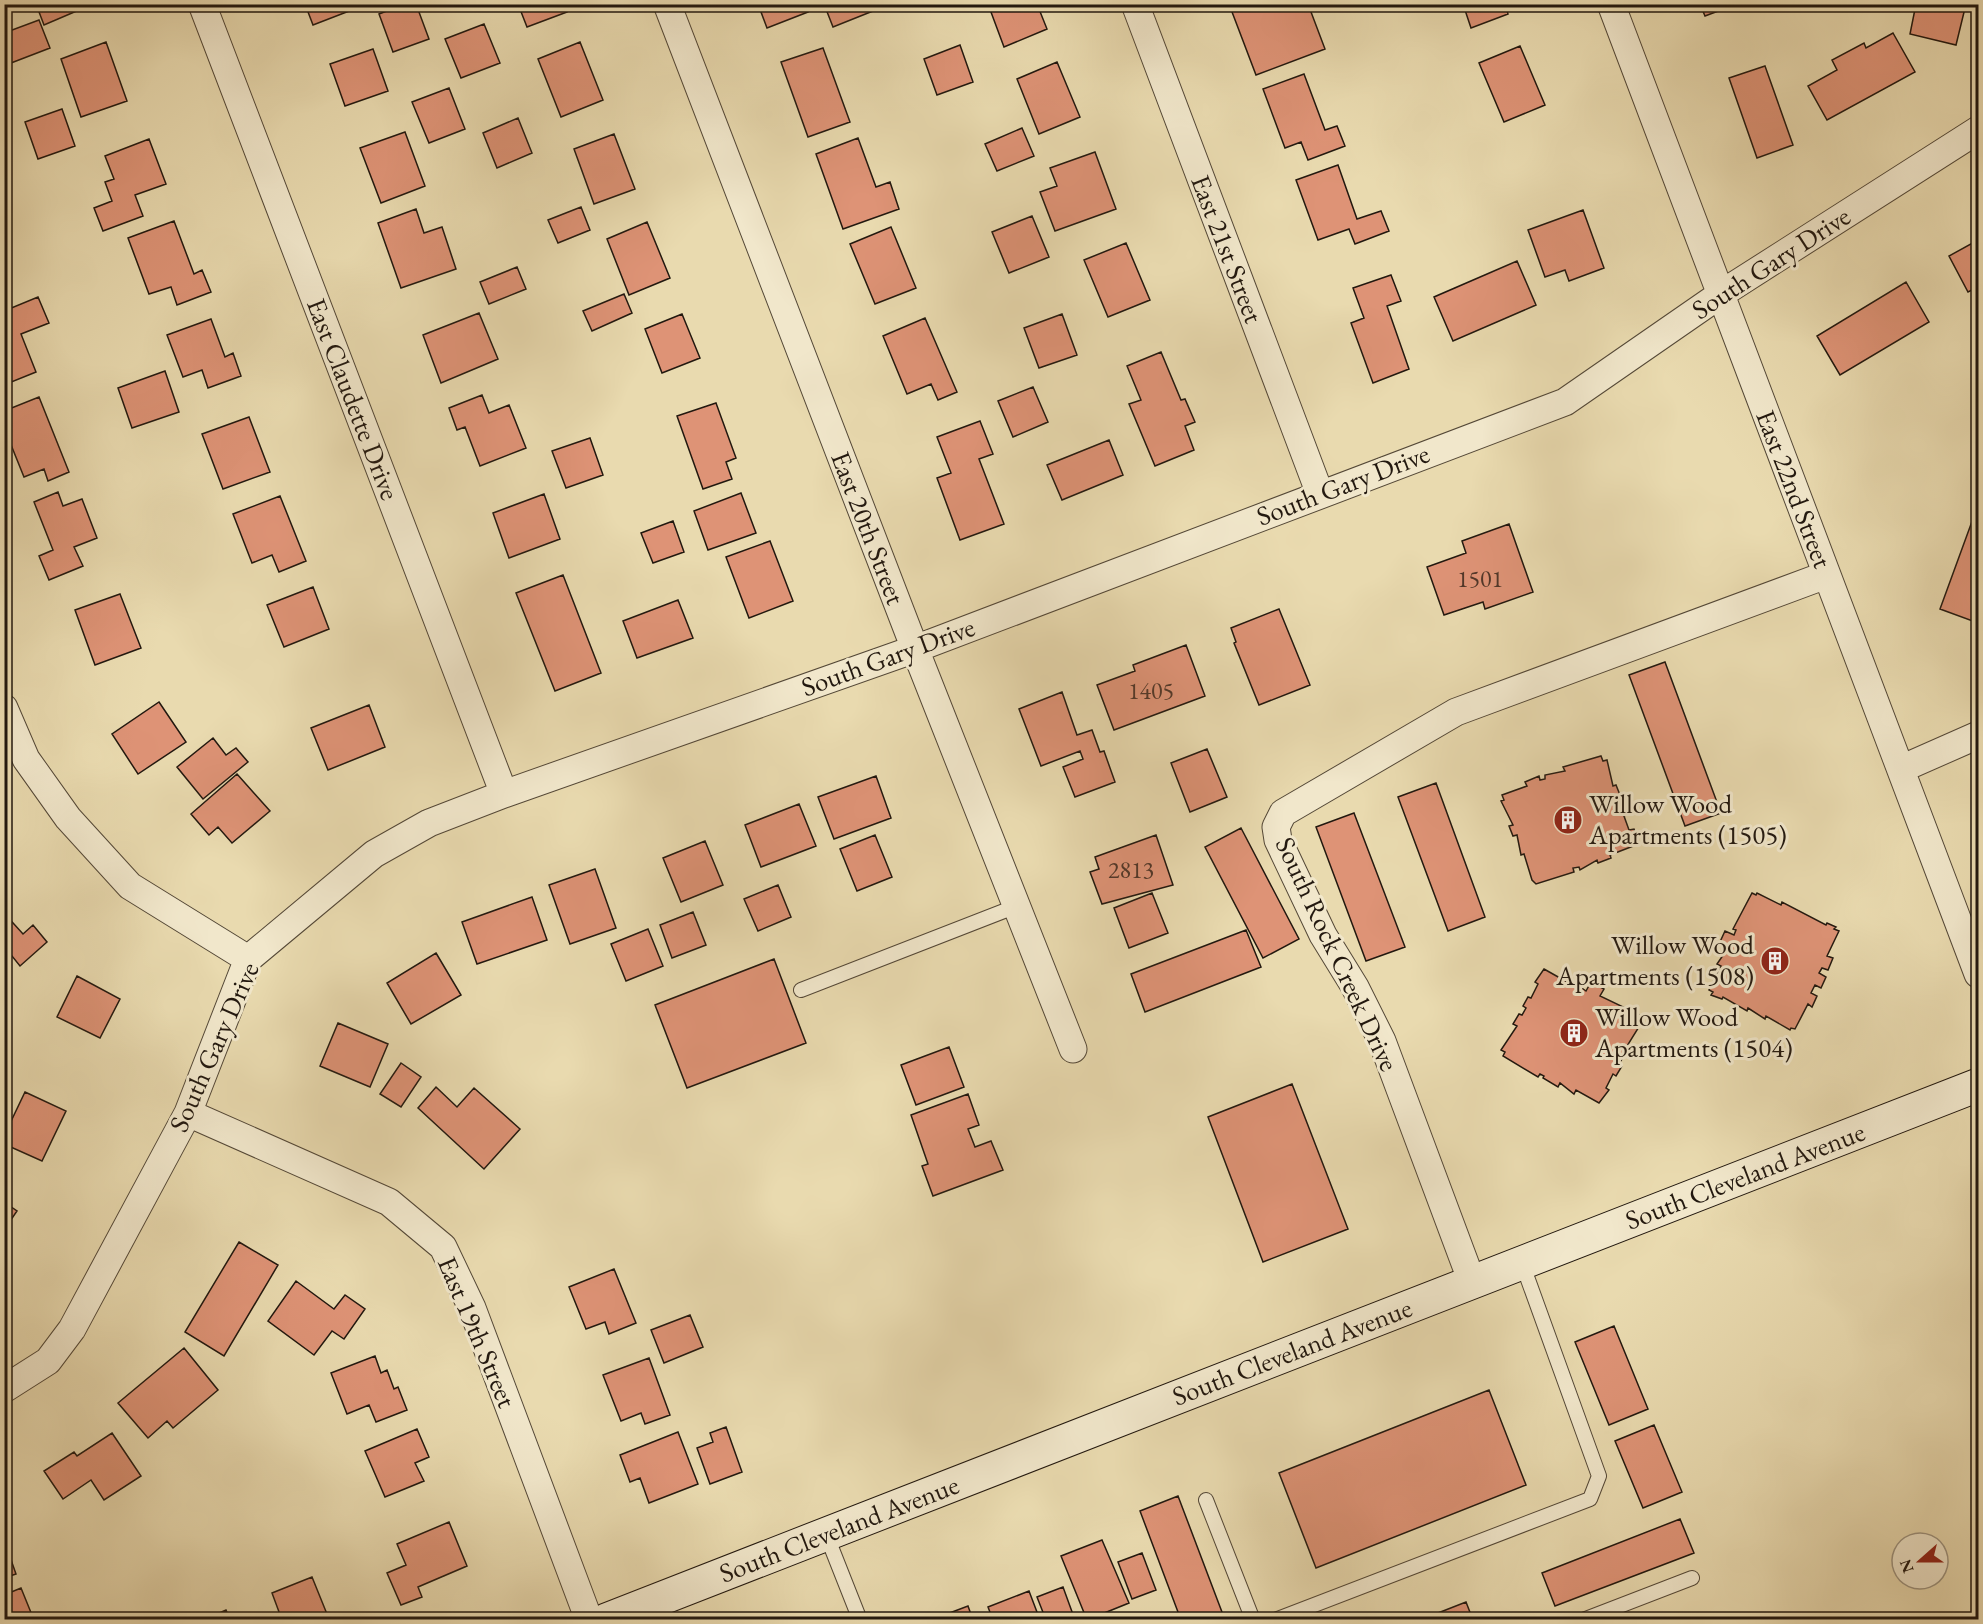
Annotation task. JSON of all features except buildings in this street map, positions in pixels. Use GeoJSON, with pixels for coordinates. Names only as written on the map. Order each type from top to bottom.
{"type":"FeatureCollection","features":[{"type":"Feature","properties":{"kind":"street","name":"East Claudette Drive"},"geometry":{"type":"LineString","coordinates":[[202,4],[504,794]]}},
{"type":"Feature","properties":{"kind":"street","name":"East 20th Street"},"geometry":{"type":"LineString","coordinates":[[667,4],[915,649],[1073,1049]]}},
{"type":"Feature","properties":{"kind":"street","name":"East 21st Street"},"geometry":{"type":"LineString","coordinates":[[1135,4],[1320,494]]}},
{"type":"Feature","properties":{"kind":"street","name":"East 22nd Street"},"geometry":{"type":"LineString","coordinates":[[1611,4],[1978,974]]}},
{"type":"Feature","properties":{"kind":"street","name":"South Gary Drive"},"geometry":{"type":"LineString","coordinates":[[4,1389],[48,1361],[72,1329],[188,1113],[248,959],[374,854],[429,823],[504,794],[915,649],[1565,402],[1721,294],[1978,130]]}},
{"type":"Feature","properties":{"kind":"street","name":"South Rock Creek Drive"},"geometry":{"type":"LineString","coordinates":[[1472,1282],[1382,1041],[1355,987],[1323,935],[1278,840],[1276,827],[1283,813],[1455,712],[1826,575]]}},
{"type":"Feature","properties":{"kind":"street"},"geometry":{"type":"LineString","coordinates":[[4,708],[26,759],[68,819],[130,886],[248,959]]}},
{"type":"Feature","properties":{"kind":"street"},"geometry":{"type":"LineString","coordinates":[[1901,769],[1978,735]]}},
{"type":"Feature","properties":{"kind":"street","name":"South Cleveland Avenue"},"geometry":{"type":"LineString","coordinates":[[606,1620],[1978,1085]]}},
{"type":"Feature","properties":{"kind":"street","name":"East 19th Street"},"geometry":{"type":"LineString","coordinates":[[188,1113],[389,1202],[443,1247],[472,1308],[589,1620]]}},
{"type":"Feature","properties":{"kind":"lane"},"geometry":{"type":"LineString","coordinates":[[801,990],[1017,906]]}},
{"type":"Feature","properties":{"kind":"lane"},"geometry":{"type":"LineString","coordinates":[[1275,1620],[1590,1499],[1599,1476],[1522,1263]]}},
{"type":"Feature","properties":{"kind":"lane"},"geometry":{"type":"LineString","coordinates":[[1206,1500],[1253,1620]]}},
{"type":"Feature","properties":{"kind":"lane"},"geometry":{"type":"LineString","coordinates":[[826,1534],[860,1620]]}},
{"type":"Feature","properties":{"kind":"lane"},"geometry":{"type":"LineString","coordinates":[[1583,1620],[1692,1578]]}},
{"type":"Feature","properties":{"kind":"place","name":"Willow Wood Apartments (1505)"},"geometry":{"type":"Point","coordinates":[1568,820]}},
{"type":"Feature","properties":{"kind":"place","name":"Willow Wood Apartments (1508)"},"geometry":{"type":"Point","coordinates":[1775,961]}},
{"type":"Feature","properties":{"kind":"place","name":"Willow Wood Apartments (1504)"},"geometry":{"type":"Point","coordinates":[1574,1033]}}]}
